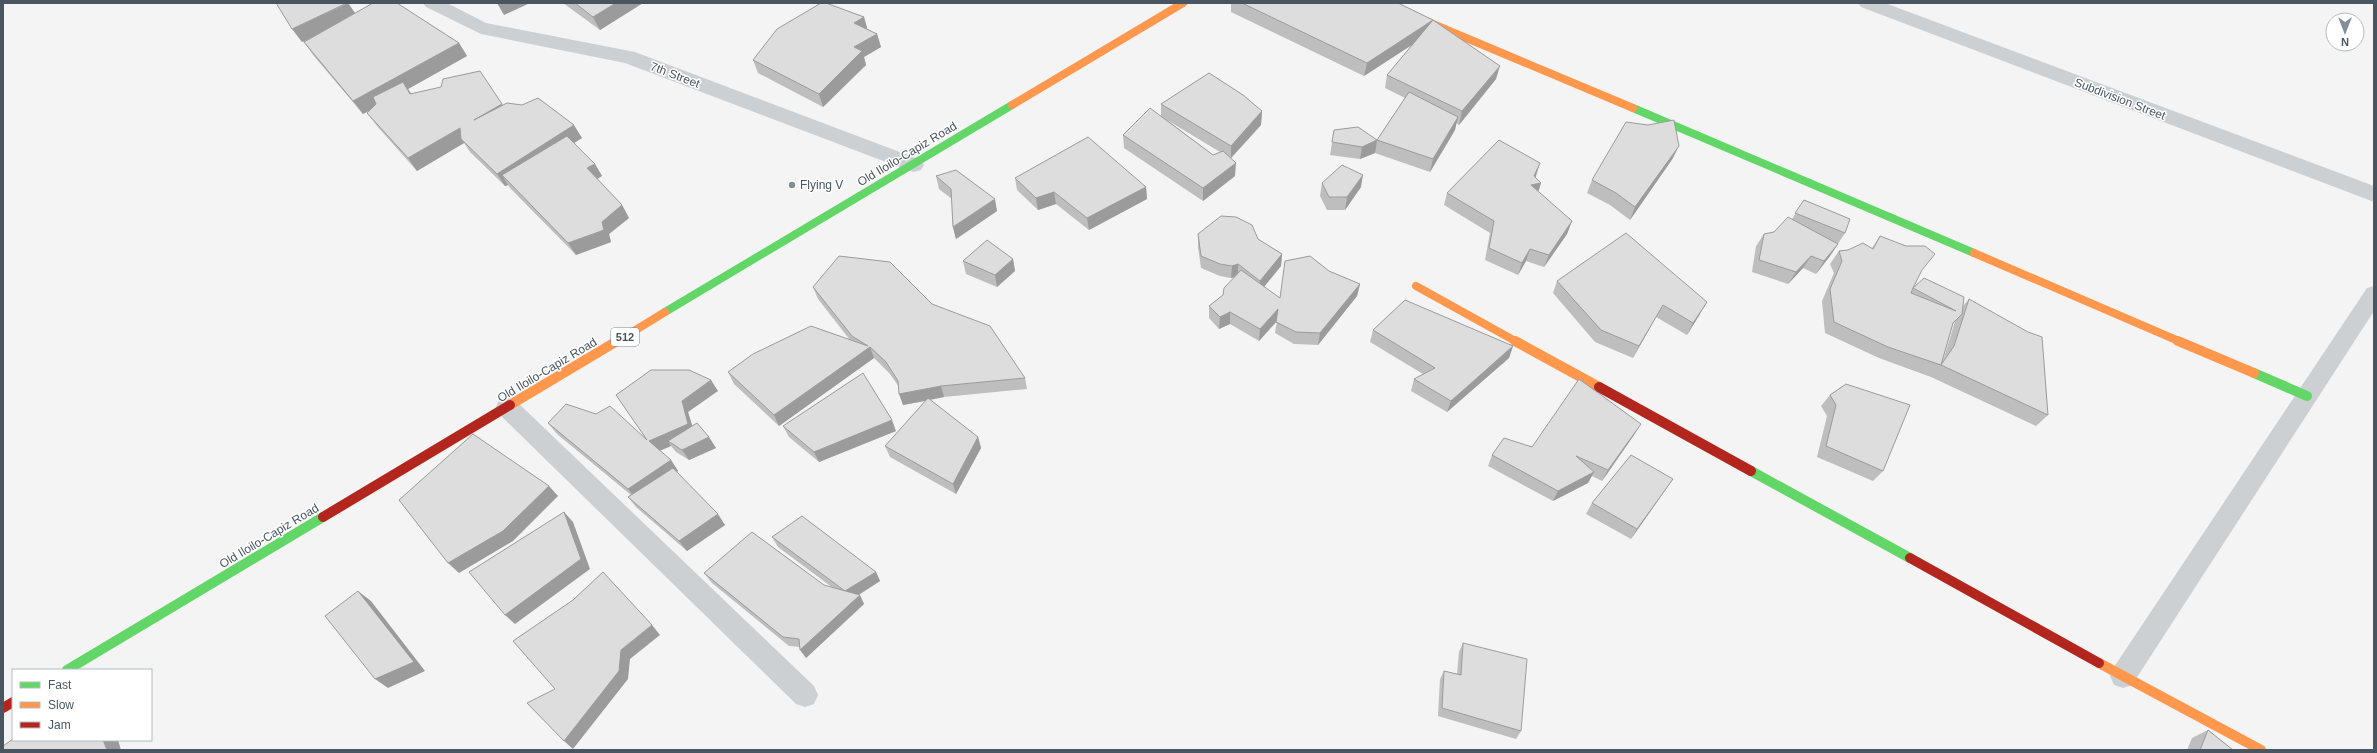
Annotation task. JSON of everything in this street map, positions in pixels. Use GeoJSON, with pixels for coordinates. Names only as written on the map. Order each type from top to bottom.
{"type":"FeatureCollection","features":[{"type":"Feature","properties":{"kind":"street","name":"7th Street"},"geometry":{"type":"LineString","coordinates":[[432,3],[481,28],[628,57],[914,164]]}},
{"type":"Feature","properties":{"kind":"street","name":"Old Iloilo-Capiz Road"},"geometry":{"type":"LineString","coordinates":[[69,669],[1183,3]]}},
{"type":"Feature","properties":{"kind":"street"},"geometry":{"type":"LineString","coordinates":[[1383,3],[1499,50],[2307,396]]}},
{"type":"Feature","properties":{"kind":"street","name":"Subdivision Street"},"geometry":{"type":"LineString","coordinates":[[1867,3],[2374,194]]}},
{"type":"Feature","properties":{"kind":"street"},"geometry":{"type":"LineString","coordinates":[[1416,286],[2123,676],[2261,750]]}},
{"type":"Feature","properties":{"kind":"street"},"geometry":{"type":"LineString","coordinates":[[2123,676],[2374,294]]}},
{"type":"Feature","properties":{"kind":"street"},"geometry":{"type":"LineString","coordinates":[[507,407],[805,696]]}},
{"type":"Feature","properties":{"kind":"street"},"geometry":{"type":"LineString","coordinates":[[3,708],[12,703]]}},
{"type":"Feature","properties":{"kind":"building"},"geometry":{"type":"Polygon","coordinates":[[[276,3],[347,3],[292,29],[276,3]]]}},
{"type":"Feature","properties":{"kind":"building"},"geometry":{"type":"Polygon","coordinates":[[[373,3],[397,3],[459,43],[353,101],[304,42],[373,3]]]}},
{"type":"Feature","properties":{"kind":"building"},"geometry":{"type":"Polygon","coordinates":[[[575,3],[616,3],[593,17],[575,3]]]}},
{"type":"Feature","properties":{"kind":"building"},"geometry":{"type":"Polygon","coordinates":[[[821,3],[826,3],[864,17],[854,23],[877,34],[854,47],[862,51],[819,94],[753,60],[777,29],[821,3]]]}},
{"type":"Feature","properties":{"kind":"building"},"geometry":{"type":"Polygon","coordinates":[[[1242,3],[1398,3],[1433,20],[1367,63],[1242,3]]]}},
{"type":"Feature","properties":{"kind":"building"},"geometry":{"type":"Polygon","coordinates":[[[1433,20],[1500,66],[1462,111],[1387,75],[1433,20]]]}},
{"type":"Feature","properties":{"kind":"building"},"geometry":{"type":"Polygon","coordinates":[[[480,71],[502,104],[474,120],[507,103],[522,105],[538,98],[574,125],[497,174],[461,139],[460,128],[408,158],[367,113],[376,104],[373,97],[403,82],[410,94],[441,87],[443,79],[480,71]]]}},
{"type":"Feature","properties":{"kind":"building"},"geometry":{"type":"Polygon","coordinates":[[[1209,73],[1243,95],[1262,111],[1231,146],[1161,104],[1209,73]]]}},
{"type":"Feature","properties":{"kind":"building"},"geometry":{"type":"Polygon","coordinates":[[[1409,92],[1458,117],[1433,159],[1377,140],[1409,92]]]}},
{"type":"Feature","properties":{"kind":"building"},"geometry":{"type":"Polygon","coordinates":[[[1150,108],[1213,155],[1223,151],[1236,163],[1203,188],[1123,135],[1150,108]]]}},
{"type":"Feature","properties":{"kind":"building"},"geometry":{"type":"Polygon","coordinates":[[[1674,120],[1679,146],[1635,207],[1616,193],[1592,180],[1626,122],[1648,125],[1674,120]]]}},
{"type":"Feature","properties":{"kind":"building"},"geometry":{"type":"Polygon","coordinates":[[[1358,127],[1377,140],[1362,147],[1332,142],[1334,130],[1358,127]]]}},
{"type":"Feature","properties":{"kind":"building"},"geometry":{"type":"Polygon","coordinates":[[[567,136],[595,164],[587,168],[622,205],[602,222],[604,230],[568,243],[502,175],[567,136]]]}},
{"type":"Feature","properties":{"kind":"building"},"geometry":{"type":"Polygon","coordinates":[[[1088,137],[1146,187],[1087,218],[1054,192],[1036,198],[1015,178],[1088,137]]]}},
{"type":"Feature","properties":{"kind":"building"},"geometry":{"type":"Polygon","coordinates":[[[1499,140],[1540,163],[1534,176],[1541,183],[1531,185],[1572,221],[1549,255],[1530,249],[1522,263],[1489,248],[1494,221],[1447,193],[1499,140]]]}},
{"type":"Feature","properties":{"kind":"building"},"geometry":{"type":"Polygon","coordinates":[[[1342,165],[1363,175],[1347,197],[1329,197],[1322,183],[1342,165]]]}},
{"type":"Feature","properties":{"kind":"building"},"geometry":{"type":"Polygon","coordinates":[[[956,170],[995,199],[953,227],[951,189],[936,176],[956,170]]]}},
{"type":"Feature","properties":{"kind":"building"},"geometry":{"type":"Polygon","coordinates":[[[1804,200],[1850,219],[1845,233],[1795,213],[1804,200]]]}},
{"type":"Feature","properties":{"kind":"building"},"geometry":{"type":"Polygon","coordinates":[[[1221,216],[1236,217],[1252,225],[1258,239],[1282,254],[1260,281],[1238,264],[1232,266],[1220,264],[1201,256],[1198,234],[1221,216]]]}},
{"type":"Feature","properties":{"kind":"building"},"geometry":{"type":"Polygon","coordinates":[[[1788,217],[1838,244],[1824,261],[1811,256],[1796,272],[1759,260],[1764,234],[1774,232],[1788,217]]]}},
{"type":"Feature","properties":{"kind":"building"},"geometry":{"type":"Polygon","coordinates":[[[1626,233],[1707,302],[1693,323],[1663,305],[1639,346],[1601,330],[1557,281],[1626,233]]]}},
{"type":"Feature","properties":{"kind":"building"},"geometry":{"type":"Polygon","coordinates":[[[1880,236],[1906,246],[1925,246],[1935,254],[1922,270],[1913,288],[1924,278],[1964,297],[1962,314],[1953,323],[1941,365],[1888,347],[1834,322],[1830,289],[1842,261],[1839,251],[1848,250],[1863,243],[1873,249],[1880,236]],[[1913,288],[1911,293],[1956,311],[1913,288]]]}},
{"type":"Feature","properties":{"kind":"building"},"geometry":{"type":"Polygon","coordinates":[[[987,240],[1013,259],[995,275],[963,261],[987,240]]]}},
{"type":"Feature","properties":{"kind":"building"},"geometry":{"type":"Polygon","coordinates":[[[839,256],[890,262],[932,304],[990,326],[1025,378],[941,386],[899,394],[898,381],[886,362],[870,347],[774,415],[728,372],[753,354],[811,326],[868,346],[852,336],[813,287],[839,256]]]}},
{"type":"Feature","properties":{"kind":"building"},"geometry":{"type":"Polygon","coordinates":[[[1310,256],[1329,271],[1360,284],[1320,333],[1296,332],[1276,322],[1278,309],[1260,329],[1230,312],[1220,317],[1209,306],[1223,295],[1224,288],[1241,270],[1280,298],[1285,261],[1310,256]]]}},
{"type":"Feature","properties":{"kind":"building"},"geometry":{"type":"Polygon","coordinates":[[[1969,299],[2028,332],[2042,337],[2048,415],[1941,365],[1954,346],[1969,299]]]}},
{"type":"Feature","properties":{"kind":"building"},"geometry":{"type":"Polygon","coordinates":[[[1405,300],[1513,346],[1451,401],[1414,379],[1435,368],[1373,330],[1405,300]]]}},
{"type":"Feature","properties":{"kind":"building"},"geometry":{"type":"Polygon","coordinates":[[[651,370],[689,370],[711,380],[682,401],[688,424],[649,441],[671,460],[628,489],[548,423],[566,404],[596,414],[610,406],[647,440],[616,395],[651,370]]]}},
{"type":"Feature","properties":{"kind":"building"},"geometry":{"type":"Polygon","coordinates":[[[863,373],[892,420],[814,452],[783,426],[863,373]]]}},
{"type":"Feature","properties":{"kind":"building"},"geometry":{"type":"Polygon","coordinates":[[[1579,379],[1641,424],[1608,470],[1576,456],[1594,472],[1558,491],[1492,455],[1504,438],[1532,447],[1579,379]]]}},
{"type":"Feature","properties":{"kind":"building"},"geometry":{"type":"Polygon","coordinates":[[[1846,384],[1910,405],[1883,471],[1826,446],[1836,405],[1830,395],[1846,384]]]}},
{"type":"Feature","properties":{"kind":"building"},"geometry":{"type":"Polygon","coordinates":[[[928,398],[978,437],[953,484],[885,446],[928,398]]]}},
{"type":"Feature","properties":{"kind":"building"},"geometry":{"type":"Polygon","coordinates":[[[697,423],[709,437],[682,450],[668,441],[697,423]]]}},
{"type":"Feature","properties":{"kind":"building"},"geometry":{"type":"Polygon","coordinates":[[[473,434],[549,486],[503,531],[448,563],[399,500],[473,434]]]}},
{"type":"Feature","properties":{"kind":"building"},"geometry":{"type":"Polygon","coordinates":[[[1631,455],[1673,479],[1637,529],[1592,503],[1631,455]]]}},
{"type":"Feature","properties":{"kind":"building"},"geometry":{"type":"Polygon","coordinates":[[[673,468],[718,514],[679,541],[628,497],[673,468]]]}},
{"type":"Feature","properties":{"kind":"building"},"geometry":{"type":"Polygon","coordinates":[[[564,512],[581,559],[505,615],[469,572],[564,512]]]}},
{"type":"Feature","properties":{"kind":"building"},"geometry":{"type":"Polygon","coordinates":[[[802,516],[876,572],[845,591],[772,537],[802,516]]]}},
{"type":"Feature","properties":{"kind":"building"},"geometry":{"type":"Polygon","coordinates":[[[752,532],[824,585],[860,595],[800,650],[799,639],[783,637],[704,573],[752,532]]]}},
{"type":"Feature","properties":{"kind":"building"},"geometry":{"type":"Polygon","coordinates":[[[603,572],[652,625],[621,650],[619,671],[564,741],[527,703],[555,689],[513,641],[573,600],[603,572]]]}},
{"type":"Feature","properties":{"kind":"building"},"geometry":{"type":"Polygon","coordinates":[[[358,591],[414,662],[375,679],[325,616],[358,591]]]}},
{"type":"Feature","properties":{"kind":"building"},"geometry":{"type":"Polygon","coordinates":[[[1463,643],[1527,659],[1521,731],[1442,708],[1444,671],[1461,675],[1463,643]]]}},
{"type":"Feature","properties":{"kind":"building"},"geometry":{"type":"Polygon","coordinates":[[[2208,730],[2233,750],[2200,750],[2208,730]]]}},
{"type":"Feature","properties":{"kind":"building"},"geometry":{"type":"Polygon","coordinates":[[[12,740],[12,741],[103,741],[107,750],[3,750],[3,746],[12,740]]]}},
{"type":"Feature","properties":{"kind":"traffic: fast"},"geometry":{"type":"LineString","coordinates":[[665,312],[1012,105]]}},
{"type":"Feature","properties":{"kind":"traffic: fast"},"geometry":{"type":"LineString","coordinates":[[1633,108],[1974,253]]}},
{"type":"Feature","properties":{"kind":"traffic: fast"},"geometry":{"type":"LineString","coordinates":[[2254,373],[2307,396]]}},
{"type":"Feature","properties":{"kind":"traffic: fast"},"geometry":{"type":"LineString","coordinates":[[1751,471],[1910,558]]}},
{"type":"Feature","properties":{"kind":"traffic: fast"},"geometry":{"type":"LineString","coordinates":[[69,669],[323,517]]}},
{"type":"Feature","properties":{"kind":"traffic: slow"},"geometry":{"type":"LineString","coordinates":[[1012,105],[1183,3]]}},
{"type":"Feature","properties":{"kind":"traffic: slow"},"geometry":{"type":"LineString","coordinates":[[1383,3],[1633,108]]}},
{"type":"Feature","properties":{"kind":"traffic: slow"},"geometry":{"type":"LineString","coordinates":[[1974,253],[2254,373]]}},
{"type":"Feature","properties":{"kind":"traffic: slow"},"geometry":{"type":"LineString","coordinates":[[1416,286],[1599,387]]}},
{"type":"Feature","properties":{"kind":"traffic: slow"},"geometry":{"type":"LineString","coordinates":[[510,405],[665,312]]}},
{"type":"Feature","properties":{"kind":"traffic: slow"},"geometry":{"type":"LineString","coordinates":[[2099,663],[2261,750]]}},
{"type":"Feature","properties":{"kind":"traffic: jam"},"geometry":{"type":"LineString","coordinates":[[1599,387],[1751,471]]}},
{"type":"Feature","properties":{"kind":"traffic: jam"},"geometry":{"type":"LineString","coordinates":[[323,517],[510,405]]}},
{"type":"Feature","properties":{"kind":"traffic: jam"},"geometry":{"type":"LineString","coordinates":[[1910,558],[2099,663]]}},
{"type":"Feature","properties":{"kind":"traffic: jam"},"geometry":{"type":"LineString","coordinates":[[3,708],[12,703]]}},
{"type":"Feature","properties":{"kind":"place","name":"Flying V"},"geometry":{"type":"Point","coordinates":[792,185]}}]}
